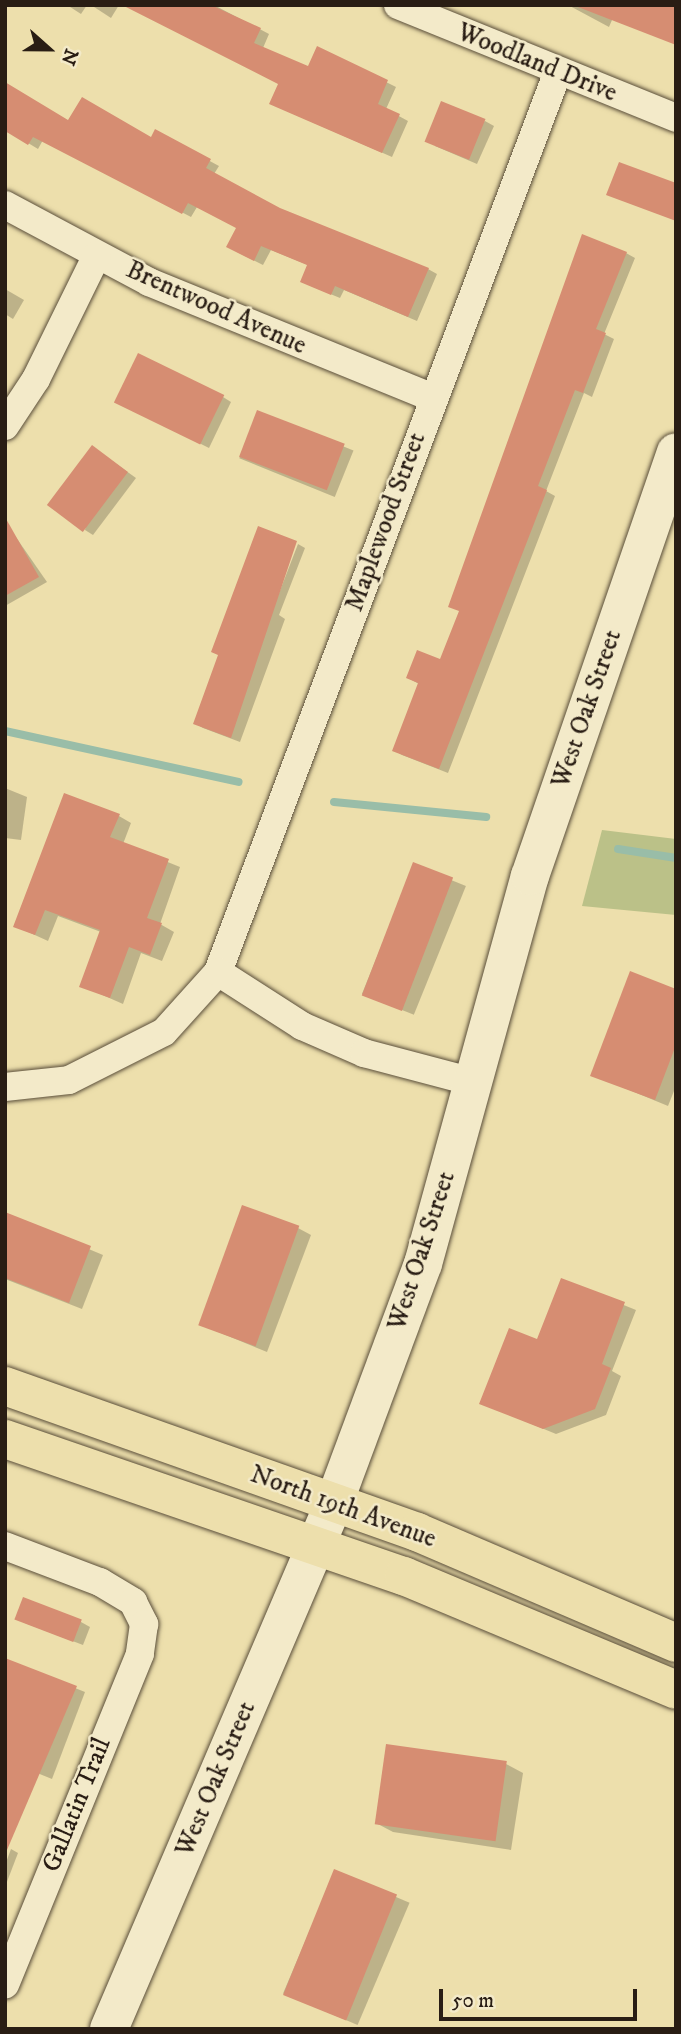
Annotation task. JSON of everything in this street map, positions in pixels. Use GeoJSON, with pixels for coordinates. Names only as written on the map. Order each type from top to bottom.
{"type":"FeatureCollection","features":[{"type":"Feature","properties":{"kind":"main road","name":"West Oak Street"},"geometry":{"type":"LineString","coordinates":[[109,2029],[334,1503],[423,1264],[530,876],[676,453]]}},
{"type":"Feature","properties":{"kind":"main road","name":"North 19th Avenue"},"geometry":{"type":"LineString","coordinates":[[5,1386],[334,1503],[676,1643]]}},
{"type":"Feature","properties":{"kind":"main road","name":"North 19th Avenue"},"geometry":{"type":"LineString","coordinates":[[5,1439],[314,1549],[404,1576],[676,1690]]}},
{"type":"Feature","properties":{"kind":"street","name":"Woodland Drive"},"geometry":{"type":"LineString","coordinates":[[398,5],[557,74],[676,118]]}},
{"type":"Feature","properties":{"kind":"street","name":"Maplewood Street"},"geometry":{"type":"LineString","coordinates":[[218,972],[557,74]]}},
{"type":"Feature","properties":{"kind":"street","name":"Brentwood Avenue"},"geometry":{"type":"LineString","coordinates":[[5,205],[97,255],[433,398]]}},
{"type":"Feature","properties":{"kind":"street"},"geometry":{"type":"LineString","coordinates":[[5,426],[36,379],[97,255]]}},
{"type":"Feature","properties":{"kind":"street"},"geometry":{"type":"LineString","coordinates":[[5,1087],[69,1080],[164,1032],[218,972],[302,1026],[364,1053],[474,1082]]}},
{"type":"Feature","properties":{"kind":"street","name":"Gallatin Trail"},"geometry":{"type":"LineString","coordinates":[[5,1546],[100,1582],[133,1602],[145,1624],[140,1654],[5,1985]]}},
{"type":"Feature","properties":{"kind":"green space"},"geometry":{"type":"Polygon","coordinates":[[[602,830],[676,839],[676,915],[582,906],[602,830]]]}},
{"type":"Feature","properties":{"kind":"building"},"geometry":{"type":"Polygon","coordinates":[[[122,5],[211,5],[261,28],[254,43],[308,66],[317,46],[388,80],[378,104],[400,114],[382,153],[269,104],[278,84],[122,5]]]}},
{"type":"Feature","properties":{"kind":"building"},"geometry":{"type":"Polygon","coordinates":[[[579,5],[676,5],[676,45],[578,7],[579,5]]]}},
{"type":"Feature","properties":{"kind":"building"},"geometry":{"type":"Polygon","coordinates":[[[5,82],[68,120],[82,97],[151,137],[155,129],[211,159],[206,168],[280,208],[429,268],[408,317],[335,286],[331,295],[300,282],[307,265],[261,246],[254,261],[226,247],[236,228],[188,203],[182,214],[33,137],[28,145],[5,131],[5,82]]]}},
{"type":"Feature","properties":{"kind":"building"},"geometry":{"type":"Polygon","coordinates":[[[441,101],[486,119],[469,160],[425,142],[441,101]]]}},
{"type":"Feature","properties":{"kind":"building"},"geometry":{"type":"Polygon","coordinates":[[[619,162],[676,183],[676,221],[606,195],[619,162]]]}},
{"type":"Feature","properties":{"kind":"building"},"geometry":{"type":"Polygon","coordinates":[[[582,234],[627,252],[596,329],[606,333],[583,393],[575,390],[538,486],[547,490],[439,769],[392,751],[418,683],[406,678],[417,650],[440,659],[459,611],[448,607],[582,234]]]}},
{"type":"Feature","properties":{"kind":"building"},"geometry":{"type":"Polygon","coordinates":[[[138,353],[224,395],[200,445],[114,402],[138,353]]]}},
{"type":"Feature","properties":{"kind":"building"},"geometry":{"type":"Polygon","coordinates":[[[257,410],[345,444],[327,490],[239,457],[257,410]]]}},
{"type":"Feature","properties":{"kind":"building"},"geometry":{"type":"Polygon","coordinates":[[[92,445],[128,472],[83,532],[47,505],[92,445]]]}},
{"type":"Feature","properties":{"kind":"building"},"geometry":{"type":"Polygon","coordinates":[[[5,517],[39,577],[5,596],[5,517]]]}},
{"type":"Feature","properties":{"kind":"building"},"geometry":{"type":"Polygon","coordinates":[[[258,526],[297,541],[231,738],[193,724],[218,655],[211,652],[258,526]]]}},
{"type":"Feature","properties":{"kind":"building"},"geometry":{"type":"Polygon","coordinates":[[[64,793],[120,814],[110,837],[169,859],[147,918],[162,923],[150,955],[129,947],[110,998],[79,987],[100,930],[45,910],[35,935],[13,927],[64,793]]]}},
{"type":"Feature","properties":{"kind":"building"},"geometry":{"type":"Polygon","coordinates":[[[413,862],[453,877],[402,1011],[362,996],[413,862]]]}},
{"type":"Feature","properties":{"kind":"building"},"geometry":{"type":"Polygon","coordinates":[[[630,971],[676,989],[676,1045],[655,1100],[590,1076],[630,971]]]}},
{"type":"Feature","properties":{"kind":"building"},"geometry":{"type":"Polygon","coordinates":[[[242,1205],[299,1226],[256,1346],[198,1325],[242,1205]]]}},
{"type":"Feature","properties":{"kind":"building"},"geometry":{"type":"Polygon","coordinates":[[[5,1212],[91,1246],[69,1303],[5,1278],[5,1212]]]}},
{"type":"Feature","properties":{"kind":"building"},"geometry":{"type":"Polygon","coordinates":[[[561,1278],[625,1302],[602,1364],[611,1368],[595,1409],[543,1429],[479,1404],[509,1328],[537,1339],[561,1278]]]}},
{"type":"Feature","properties":{"kind":"building"},"geometry":{"type":"Polygon","coordinates":[[[23,1597],[82,1620],[73,1642],[14,1619],[23,1597]]]}},
{"type":"Feature","properties":{"kind":"building"},"geometry":{"type":"Polygon","coordinates":[[[5,1658],[77,1686],[7,1850],[5,1850],[5,1658]]]}},
{"type":"Feature","properties":{"kind":"building"},"geometry":{"type":"Polygon","coordinates":[[[386,1744],[507,1761],[496,1841],[375,1824],[386,1744]]]}},
{"type":"Feature","properties":{"kind":"building"},"geometry":{"type":"Polygon","coordinates":[[[334,1869],[397,1894],[346,2021],[283,1995],[334,1869]]]}},
{"type":"Feature","properties":{"kind":"waterway"},"geometry":{"type":"LineString","coordinates":[[5,731],[239,782]]}},
{"type":"Feature","properties":{"kind":"waterway"},"geometry":{"type":"LineString","coordinates":[[334,802],[486,817]]}},
{"type":"Feature","properties":{"kind":"waterway"},"geometry":{"type":"LineString","coordinates":[[618,849],[676,858]]}}]}
